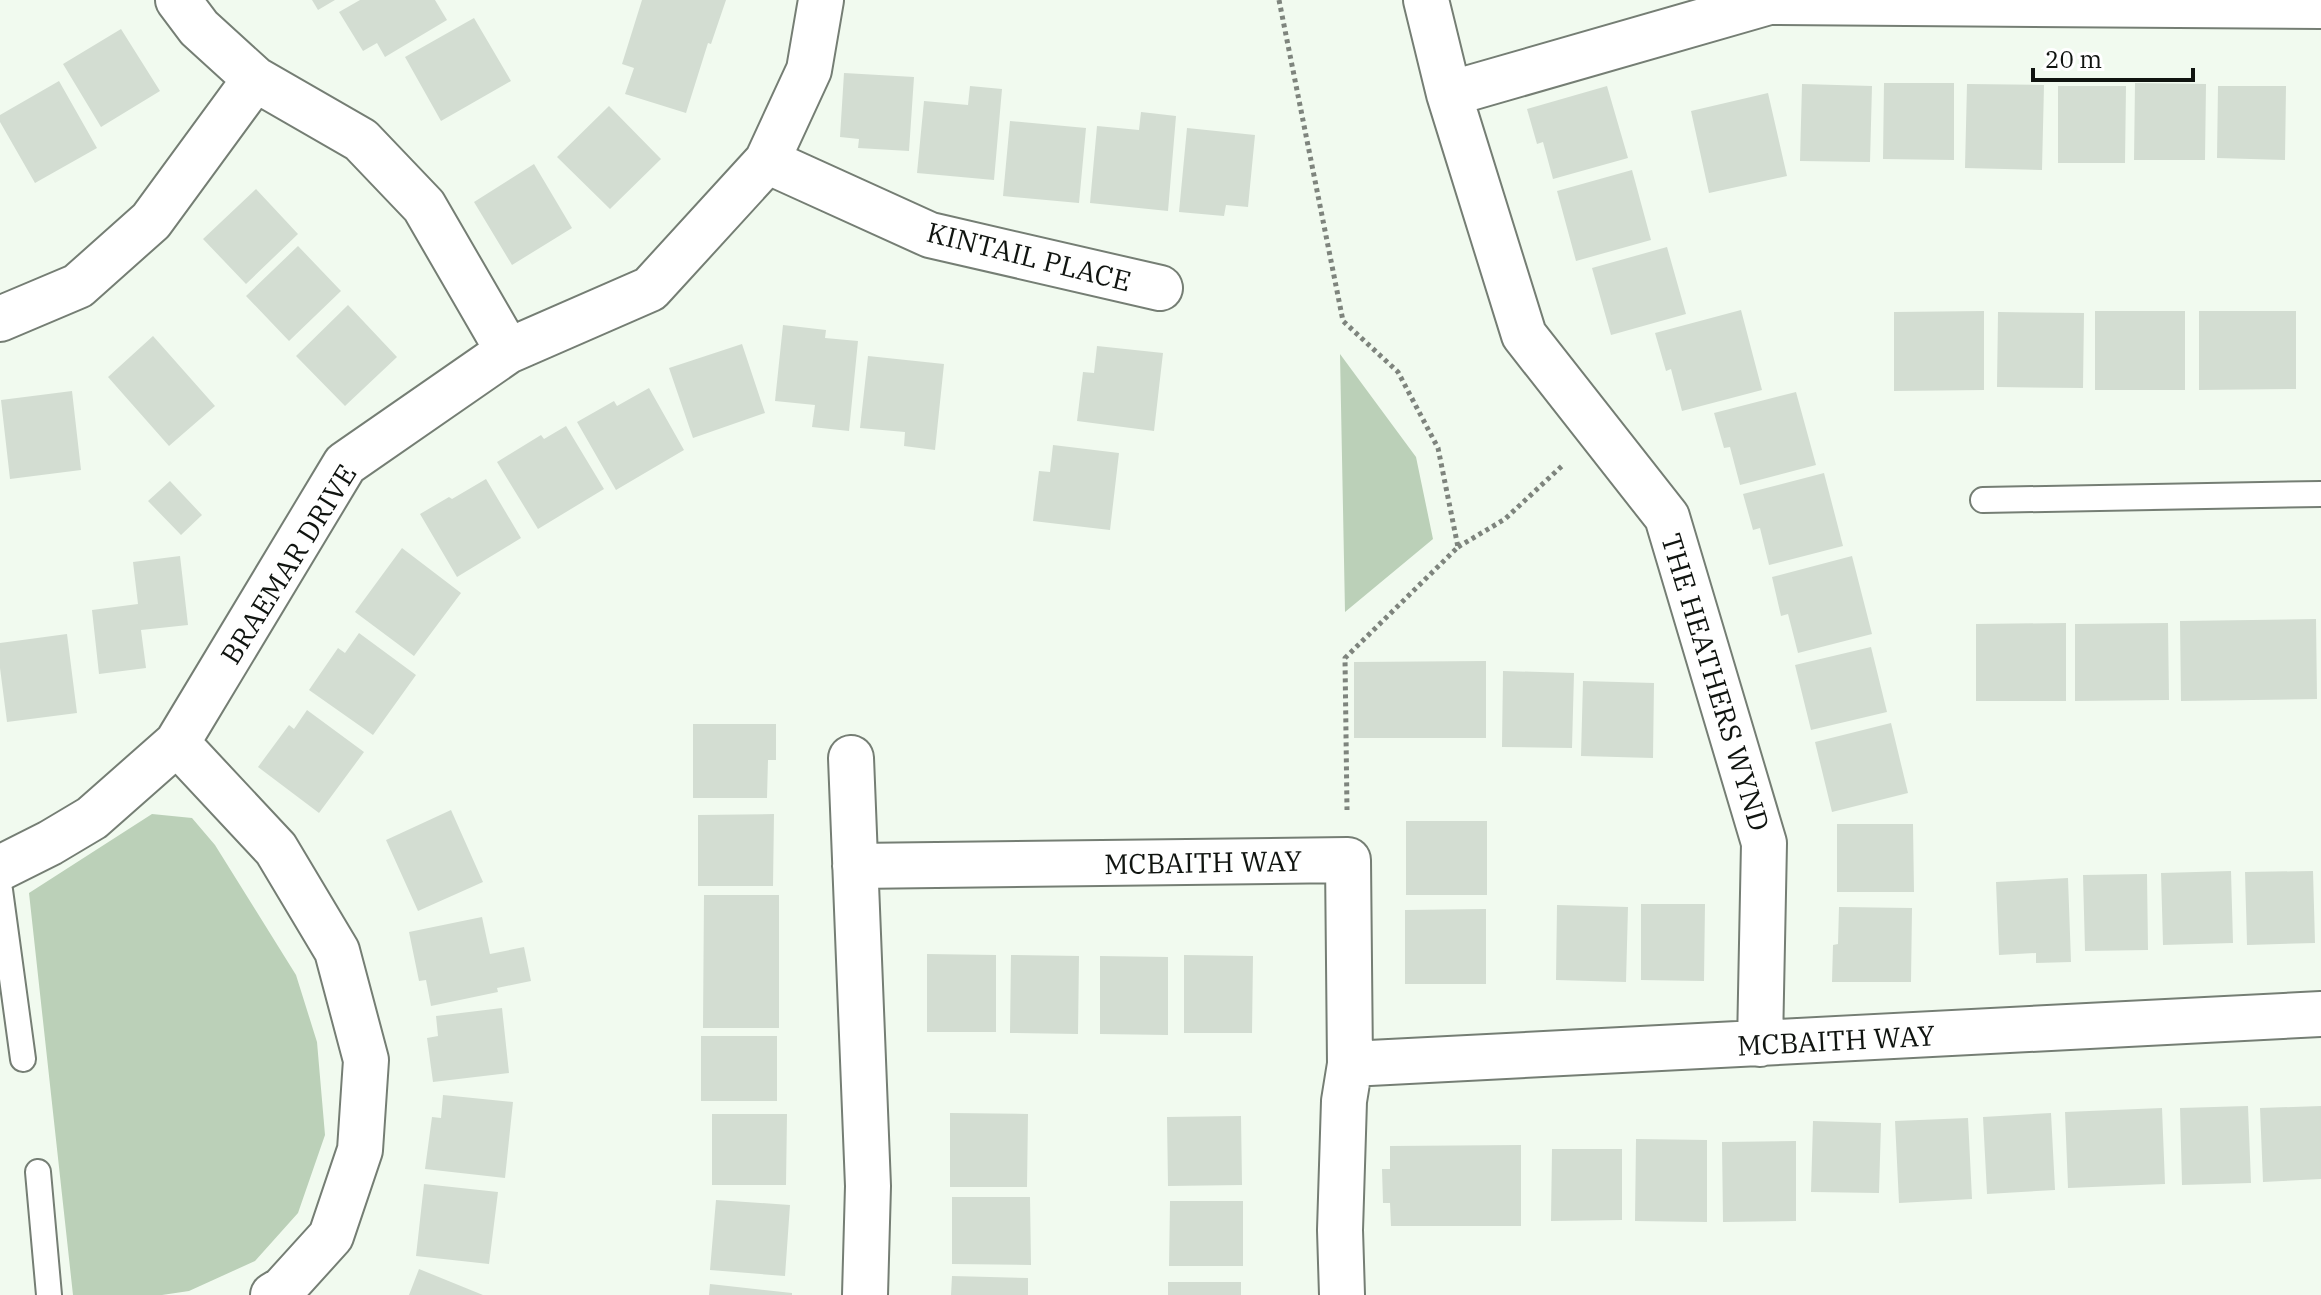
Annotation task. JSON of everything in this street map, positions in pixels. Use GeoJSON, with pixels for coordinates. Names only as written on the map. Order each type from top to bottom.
{"type":"FeatureCollection","features":[{"type":"Feature","properties":{"kind":"street"},"geometry":{"type":"LineString","coordinates":[[178,0],[199,28],[255,79],[361,140],[424,206],[508,351]]}},
{"type":"Feature","properties":{"kind":"street","name":"BRAEMAR DRIVE"},"geometry":{"type":"LineString","coordinates":[[0,868],[92,818],[177,743],[345,464],[508,351],[650,289],[767,161],[809,70],[821,0]]}},
{"type":"Feature","properties":{"kind":"street","name":"THE HEATHERS WYND"},"geometry":{"type":"LineString","coordinates":[[1426,0],[1449,94],[1524,335],[1667,517],[1764,843],[1760,1044]]}},
{"type":"Feature","properties":{"kind":"street"},"geometry":{"type":"LineString","coordinates":[[1449,94],[1769,2],[2321,6]]}},
{"type":"Feature","properties":{"kind":"street"},"geometry":{"type":"LineString","coordinates":[[0,319],[78,286],[151,221],[255,79]]}},
{"type":"Feature","properties":{"kind":"street","name":"KINTAIL PLACE"},"geometry":{"type":"LineString","coordinates":[[767,161],[930,235],[1160,288]]}},
{"type":"Feature","properties":{"kind":"street"},"geometry":{"type":"LineString","coordinates":[[177,743],[276,849],[330,938],[337,951],[366,1060],[360,1150],[331,1236],[283,1289],[273,1295]]}},
{"type":"Feature","properties":{"kind":"street"},"geometry":{"type":"LineString","coordinates":[[851,758],[868,1186],[865,1295]]}},
{"type":"Feature","properties":{"kind":"street"},"geometry":{"type":"LineString","coordinates":[[1342,1295],[1340,1230],[1344,1101],[1350,1064],[1348,860]]}},
{"type":"Feature","properties":{"kind":"street","name":"MCBAITH WAY"},"geometry":{"type":"LineString","coordinates":[[855,866],[1348,860]]}},
{"type":"Feature","properties":{"kind":"street","name":"MCBAITH WAY"},"geometry":{"type":"LineString","coordinates":[[1350,1064],[2321,1014]]}},
{"type":"Feature","properties":{"kind":"lane"},"geometry":{"type":"LineString","coordinates":[[1983,500],[2321,494]]}},
{"type":"Feature","properties":{"kind":"lane"},"geometry":{"type":"LineString","coordinates":[[0,890],[23,1059]]}},
{"type":"Feature","properties":{"kind":"lane"},"geometry":{"type":"LineString","coordinates":[[38,1172],[49,1295]]}},
{"type":"Feature","properties":{"kind":"path"},"geometry":{"type":"LineString","coordinates":[[1279,0],[1343,321],[1398,372],[1438,448],[1458,547]]}},
{"type":"Feature","properties":{"kind":"path"},"geometry":{"type":"LineString","coordinates":[[1348,860],[1345,658],[1458,547],[1505,519],[1564,464],[1573,398]]}},
{"type":"Feature","properties":{"kind":"green space"},"geometry":{"type":"Polygon","coordinates":[[[1340,354],[1416,457],[1433,539],[1345,612],[1340,354]]]}},
{"type":"Feature","properties":{"kind":"green space"},"geometry":{"type":"Polygon","coordinates":[[[152,814],[192,818],[215,845],[296,975],[317,1042],[325,1135],[298,1213],[255,1261],[189,1291],[162,1295],[73,1295],[29,893],[152,814]]]}},
{"type":"Feature","properties":{"kind":"building"},"geometry":{"type":"Polygon","coordinates":[[[312,0],[335,0],[318,10],[312,0]]]}},
{"type":"Feature","properties":{"kind":"building"},"geometry":{"type":"Polygon","coordinates":[[[360,0],[435,0],[447,20],[385,57],[377,43],[363,51],[339,12],[360,0]]]}},
{"type":"Feature","properties":{"kind":"building"},"geometry":{"type":"Polygon","coordinates":[[[642,0],[726,0],[711,44],[708,43],[686,113],[625,94],[634,68],[622,64],[642,0]]]}},
{"type":"Feature","properties":{"kind":"building"},"geometry":{"type":"Polygon","coordinates":[[[474,18],[511,81],[441,121],[405,57],[474,18]]]}},
{"type":"Feature","properties":{"kind":"building"},"geometry":{"type":"Polygon","coordinates":[[[121,29],[160,91],[101,127],[63,64],[121,29]]]}},
{"type":"Feature","properties":{"kind":"building"},"geometry":{"type":"Polygon","coordinates":[[[844,73],[914,77],[909,151],[858,148],[859,139],[840,137],[844,73]]]}},
{"type":"Feature","properties":{"kind":"building"},"geometry":{"type":"Polygon","coordinates":[[[59,81],[97,148],[35,183],[0,122],[0,115],[59,81]]]}},
{"type":"Feature","properties":{"kind":"building"},"geometry":{"type":"Polygon","coordinates":[[[1884,83],[1954,83],[1954,160],[1883,159],[1884,83]]]}},
{"type":"Feature","properties":{"kind":"building"},"geometry":{"type":"Polygon","coordinates":[[[2135,83],[2206,84],[2205,160],[2134,160],[2135,83]]]}},
{"type":"Feature","properties":{"kind":"building"},"geometry":{"type":"Polygon","coordinates":[[[1802,84],[1872,86],[1870,162],[1800,161],[1802,84]]]}},
{"type":"Feature","properties":{"kind":"building"},"geometry":{"type":"Polygon","coordinates":[[[1967,84],[2044,85],[2042,170],[1965,168],[1967,84]]]}},
{"type":"Feature","properties":{"kind":"building"},"geometry":{"type":"Polygon","coordinates":[[[970,86],[1002,89],[994,180],[917,173],[924,101],[968,105],[970,86]]]}},
{"type":"Feature","properties":{"kind":"building"},"geometry":{"type":"Polygon","coordinates":[[[1607,86],[1628,158],[1553,179],[1543,142],[1537,144],[1527,109],[1607,86]]]}},
{"type":"Feature","properties":{"kind":"building"},"geometry":{"type":"Polygon","coordinates":[[[2058,86],[2126,86],[2125,163],[2058,163],[2058,86]]]}},
{"type":"Feature","properties":{"kind":"building"},"geometry":{"type":"Polygon","coordinates":[[[2218,86],[2286,86],[2285,160],[2217,158],[2218,86]]]}},
{"type":"Feature","properties":{"kind":"building"},"geometry":{"type":"Polygon","coordinates":[[[1768,93],[1787,176],[1709,193],[1691,111],[1768,93]]]}},
{"type":"Feature","properties":{"kind":"building"},"geometry":{"type":"Polygon","coordinates":[[[609,106],[661,159],[610,209],[557,157],[609,106]]]}},
{"type":"Feature","properties":{"kind":"building"},"geometry":{"type":"Polygon","coordinates":[[[1141,112],[1176,116],[1168,211],[1090,203],[1097,126],[1139,130],[1141,112]]]}},
{"type":"Feature","properties":{"kind":"building"},"geometry":{"type":"Polygon","coordinates":[[[1010,121],[1086,128],[1079,203],[1003,196],[1010,121]]]}},
{"type":"Feature","properties":{"kind":"building"},"geometry":{"type":"Polygon","coordinates":[[[1187,128],[1255,135],[1248,207],[1226,205],[1224,216],[1179,212],[1187,128]]]}},
{"type":"Feature","properties":{"kind":"building"},"geometry":{"type":"Polygon","coordinates":[[[534,164],[572,228],[512,265],[474,202],[534,164]]]}},
{"type":"Feature","properties":{"kind":"building"},"geometry":{"type":"Polygon","coordinates":[[[1632,170],[1651,240],[1576,261],[1557,191],[1632,170]]]}},
{"type":"Feature","properties":{"kind":"building"},"geometry":{"type":"Polygon","coordinates":[[[256,189],[298,234],[246,284],[203,239],[256,189]]]}},
{"type":"Feature","properties":{"kind":"building"},"geometry":{"type":"Polygon","coordinates":[[[298,246],[341,291],[289,341],[246,296],[298,246]]]}},
{"type":"Feature","properties":{"kind":"building"},"geometry":{"type":"Polygon","coordinates":[[[1667,247],[1686,314],[1611,335],[1592,268],[1667,247]]]}},
{"type":"Feature","properties":{"kind":"building"},"geometry":{"type":"Polygon","coordinates":[[[348,305],[397,357],[345,406],[296,356],[348,305]]]}},
{"type":"Feature","properties":{"kind":"building"},"geometry":{"type":"Polygon","coordinates":[[[1741,310],[1762,390],[1682,411],[1671,369],[1666,371],[1655,333],[1741,310]]]}},
{"type":"Feature","properties":{"kind":"building"},"geometry":{"type":"Polygon","coordinates":[[[1984,311],[1984,390],[1894,391],[1894,312],[1984,311]]]}},
{"type":"Feature","properties":{"kind":"building"},"geometry":{"type":"Polygon","coordinates":[[[2095,311],[2185,311],[2185,390],[2095,390],[2095,311]]]}},
{"type":"Feature","properties":{"kind":"building"},"geometry":{"type":"Polygon","coordinates":[[[2199,311],[2296,311],[2296,389],[2199,390],[2199,311]]]}},
{"type":"Feature","properties":{"kind":"building"},"geometry":{"type":"Polygon","coordinates":[[[1998,312],[2084,313],[2083,388],[1997,387],[1998,312]]]}},
{"type":"Feature","properties":{"kind":"building"},"geometry":{"type":"Polygon","coordinates":[[[783,325],[826,330],[825,338],[858,341],[849,431],[812,427],[815,405],[775,401],[783,325]]]}},
{"type":"Feature","properties":{"kind":"building"},"geometry":{"type":"Polygon","coordinates":[[[153,336],[215,406],[169,446],[108,377],[153,336]]]}},
{"type":"Feature","properties":{"kind":"building"},"geometry":{"type":"Polygon","coordinates":[[[742,344],[765,413],[693,438],[669,368],[742,344]]]}},
{"type":"Feature","properties":{"kind":"building"},"geometry":{"type":"Polygon","coordinates":[[[1097,346],[1163,353],[1154,431],[1077,421],[1083,372],[1094,373],[1097,346]]]}},
{"type":"Feature","properties":{"kind":"building"},"geometry":{"type":"Polygon","coordinates":[[[868,356],[944,364],[935,450],[904,446],[905,432],[860,428],[868,356]]]}},
{"type":"Feature","properties":{"kind":"building"},"geometry":{"type":"Polygon","coordinates":[[[649,388],[684,450],[616,490],[577,422],[614,401],[617,406],[649,388]]]}},
{"type":"Feature","properties":{"kind":"building"},"geometry":{"type":"Polygon","coordinates":[[[72,391],[81,470],[10,479],[1,400],[72,391]]]}},
{"type":"Feature","properties":{"kind":"building"},"geometry":{"type":"Polygon","coordinates":[[[1796,392],[1816,465],[1740,485],[1730,447],[1724,448],[1714,413],[1796,392]]]}},
{"type":"Feature","properties":{"kind":"building"},"geometry":{"type":"Polygon","coordinates":[[[566,426],[604,489],[538,529],[497,462],[541,435],[544,439],[566,426]]]}},
{"type":"Feature","properties":{"kind":"building"},"geometry":{"type":"Polygon","coordinates":[[[1053,445],[1119,453],[1110,530],[1033,521],[1039,471],[1050,472],[1053,445]]]}},
{"type":"Feature","properties":{"kind":"building"},"geometry":{"type":"Polygon","coordinates":[[[1824,473],[1843,546],[1769,565],[1760,528],[1753,530],[1743,494],[1824,473]]]}},
{"type":"Feature","properties":{"kind":"building"},"geometry":{"type":"Polygon","coordinates":[[[486,479],[521,538],[457,577],[420,514],[486,479]]]}},
{"type":"Feature","properties":{"kind":"building"},"geometry":{"type":"Polygon","coordinates":[[[170,481],[202,515],[181,535],[148,501],[170,481]]]}},
{"type":"Feature","properties":{"kind":"building"},"geometry":{"type":"Polygon","coordinates":[[[402,548],[461,593],[414,656],[355,612],[402,548]]]}},
{"type":"Feature","properties":{"kind":"building"},"geometry":{"type":"Polygon","coordinates":[[[180,556],[188,625],[141,630],[146,668],[99,674],[92,610],[138,604],[133,562],[180,556]]]}},
{"type":"Feature","properties":{"kind":"building"},"geometry":{"type":"Polygon","coordinates":[[[1852,556],[1872,634],[1798,653],[1788,614],[1781,616],[1772,577],[1852,556]]]}},
{"type":"Feature","properties":{"kind":"building"},"geometry":{"type":"Polygon","coordinates":[[[2316,619],[2317,699],[2181,701],[2180,621],[2316,619]]]}},
{"type":"Feature","properties":{"kind":"building"},"geometry":{"type":"Polygon","coordinates":[[[2066,623],[2066,701],[1976,701],[1976,624],[2066,623]]]}},
{"type":"Feature","properties":{"kind":"building"},"geometry":{"type":"Polygon","coordinates":[[[2168,623],[2169,700],[2075,701],[2075,624],[2168,623]]]}},
{"type":"Feature","properties":{"kind":"building"},"geometry":{"type":"Polygon","coordinates":[[[359,633],[416,675],[373,735],[309,690],[338,648],[345,653],[359,633]]]}},
{"type":"Feature","properties":{"kind":"building"},"geometry":{"type":"Polygon","coordinates":[[[67,634],[77,713],[7,722],[0,643],[67,634]]]}},
{"type":"Feature","properties":{"kind":"building"},"geometry":{"type":"Polygon","coordinates":[[[1871,647],[1887,712],[1811,730],[1795,665],[1871,647]]]}},
{"type":"Feature","properties":{"kind":"building"},"geometry":{"type":"Polygon","coordinates":[[[1486,661],[1486,738],[1354,738],[1354,662],[1486,661]]]}},
{"type":"Feature","properties":{"kind":"building"},"geometry":{"type":"Polygon","coordinates":[[[1503,671],[1574,673],[1572,748],[1502,747],[1503,671]]]}},
{"type":"Feature","properties":{"kind":"building"},"geometry":{"type":"Polygon","coordinates":[[[1583,681],[1654,683],[1653,758],[1581,756],[1583,681]]]}},
{"type":"Feature","properties":{"kind":"building"},"geometry":{"type":"Polygon","coordinates":[[[307,710],[364,752],[319,813],[258,767],[289,725],[294,729],[307,710]]]}},
{"type":"Feature","properties":{"kind":"building"},"geometry":{"type":"Polygon","coordinates":[[[1891,723],[1908,793],[1832,812],[1815,742],[1891,723]]]}},
{"type":"Feature","properties":{"kind":"building"},"geometry":{"type":"Polygon","coordinates":[[[693,724],[776,724],[776,760],[768,760],[767,798],[693,798],[693,724]]]}},
{"type":"Feature","properties":{"kind":"building"},"geometry":{"type":"Polygon","coordinates":[[[451,810],[483,882],[418,911],[386,840],[451,810]]]}},
{"type":"Feature","properties":{"kind":"building"},"geometry":{"type":"Polygon","coordinates":[[[774,814],[773,886],[698,886],[698,815],[774,814]]]}},
{"type":"Feature","properties":{"kind":"building"},"geometry":{"type":"Polygon","coordinates":[[[1406,821],[1487,821],[1487,895],[1406,895],[1406,821]]]}},
{"type":"Feature","properties":{"kind":"building"},"geometry":{"type":"Polygon","coordinates":[[[1837,824],[1913,824],[1914,892],[1837,892],[1837,824]]]}},
{"type":"Feature","properties":{"kind":"building"},"geometry":{"type":"Polygon","coordinates":[[[2231,871],[2233,943],[2163,945],[2161,873],[2231,871]]]}},
{"type":"Feature","properties":{"kind":"building"},"geometry":{"type":"Polygon","coordinates":[[[2313,871],[2315,943],[2247,945],[2245,872],[2313,871]]]}},
{"type":"Feature","properties":{"kind":"building"},"geometry":{"type":"Polygon","coordinates":[[[2147,874],[2148,950],[2085,951],[2083,875],[2147,874]]]}},
{"type":"Feature","properties":{"kind":"building"},"geometry":{"type":"Polygon","coordinates":[[[2068,878],[2071,962],[2036,963],[2036,953],[1999,955],[1996,882],[2068,878]]]}},
{"type":"Feature","properties":{"kind":"building"},"geometry":{"type":"Polygon","coordinates":[[[704,895],[779,895],[779,1028],[703,1028],[704,895]]]}},
{"type":"Feature","properties":{"kind":"building"},"geometry":{"type":"Polygon","coordinates":[[[1641,904],[1705,904],[1704,981],[1641,980],[1641,904]]]}},
{"type":"Feature","properties":{"kind":"building"},"geometry":{"type":"Polygon","coordinates":[[[1557,905],[1628,907],[1626,982],[1556,980],[1557,905]]]}},
{"type":"Feature","properties":{"kind":"building"},"geometry":{"type":"Polygon","coordinates":[[[1839,907],[1912,908],[1911,982],[1832,982],[1833,945],[1838,944],[1839,907]]]}},
{"type":"Feature","properties":{"kind":"building"},"geometry":{"type":"Polygon","coordinates":[[[1486,909],[1486,984],[1405,984],[1405,910],[1486,909]]]}},
{"type":"Feature","properties":{"kind":"building"},"geometry":{"type":"Polygon","coordinates":[[[482,917],[490,954],[524,947],[531,981],[497,988],[498,992],[431,1006],[426,980],[419,981],[409,932],[482,917]]]}},
{"type":"Feature","properties":{"kind":"building"},"geometry":{"type":"Polygon","coordinates":[[[927,954],[996,955],[996,1032],[927,1032],[927,954]]]}},
{"type":"Feature","properties":{"kind":"building"},"geometry":{"type":"Polygon","coordinates":[[[1011,955],[1079,956],[1078,1034],[1010,1033],[1011,955]]]}},
{"type":"Feature","properties":{"kind":"building"},"geometry":{"type":"Polygon","coordinates":[[[1184,955],[1253,956],[1252,1033],[1184,1033],[1184,955]]]}},
{"type":"Feature","properties":{"kind":"building"},"geometry":{"type":"Polygon","coordinates":[[[1100,956],[1168,957],[1168,1035],[1100,1034],[1100,956]]]}},
{"type":"Feature","properties":{"kind":"building"},"geometry":{"type":"Polygon","coordinates":[[[502,1008],[509,1073],[433,1082],[427,1038],[438,1036],[436,1016],[502,1008]]]}},
{"type":"Feature","properties":{"kind":"building"},"geometry":{"type":"Polygon","coordinates":[[[701,1036],[777,1036],[777,1101],[701,1101],[701,1036]]]}},
{"type":"Feature","properties":{"kind":"building"},"geometry":{"type":"Polygon","coordinates":[[[443,1095],[513,1102],[505,1178],[425,1169],[432,1117],[441,1118],[443,1095]]]}},
{"type":"Feature","properties":{"kind":"building"},"geometry":{"type":"Polygon","coordinates":[[[2248,1106],[2251,1183],[2182,1185],[2180,1108],[2248,1106]]]}},
{"type":"Feature","properties":{"kind":"building"},"geometry":{"type":"Polygon","coordinates":[[[2321,1106],[2321,1179],[2263,1182],[2260,1108],[2321,1106]]]}},
{"type":"Feature","properties":{"kind":"building"},"geometry":{"type":"Polygon","coordinates":[[[2162,1108],[2165,1184],[2068,1188],[2065,1112],[2162,1108]]]}},
{"type":"Feature","properties":{"kind":"building"},"geometry":{"type":"Polygon","coordinates":[[[950,1113],[1028,1114],[1027,1187],[950,1187],[950,1113]]]}},
{"type":"Feature","properties":{"kind":"building"},"geometry":{"type":"Polygon","coordinates":[[[2051,1113],[2055,1190],[1987,1194],[1983,1117],[2051,1113]]]}},
{"type":"Feature","properties":{"kind":"building"},"geometry":{"type":"Polygon","coordinates":[[[712,1114],[787,1114],[786,1185],[712,1185],[712,1114]]]}},
{"type":"Feature","properties":{"kind":"building"},"geometry":{"type":"Polygon","coordinates":[[[1241,1116],[1242,1185],[1168,1186],[1167,1117],[1241,1116]]]}},
{"type":"Feature","properties":{"kind":"building"},"geometry":{"type":"Polygon","coordinates":[[[1968,1118],[1972,1199],[1899,1203],[1895,1121],[1968,1118]]]}},
{"type":"Feature","properties":{"kind":"building"},"geometry":{"type":"Polygon","coordinates":[[[1813,1121],[1881,1123],[1879,1193],[1811,1192],[1813,1121]]]}},
{"type":"Feature","properties":{"kind":"building"},"geometry":{"type":"Polygon","coordinates":[[[1636,1139],[1707,1140],[1707,1222],[1635,1221],[1636,1139]]]}},
{"type":"Feature","properties":{"kind":"building"},"geometry":{"type":"Polygon","coordinates":[[[1796,1141],[1796,1221],[1723,1222],[1722,1142],[1796,1141]]]}},
{"type":"Feature","properties":{"kind":"building"},"geometry":{"type":"Polygon","coordinates":[[[1521,1145],[1521,1226],[1391,1226],[1390,1203],[1383,1203],[1382,1169],[1390,1169],[1390,1146],[1521,1145]]]}},
{"type":"Feature","properties":{"kind":"building"},"geometry":{"type":"Polygon","coordinates":[[[1552,1149],[1622,1149],[1622,1220],[1551,1221],[1552,1149]]]}},
{"type":"Feature","properties":{"kind":"building"},"geometry":{"type":"Polygon","coordinates":[[[424,1184],[498,1192],[489,1264],[416,1256],[424,1184]]]}},
{"type":"Feature","properties":{"kind":"building"},"geometry":{"type":"Polygon","coordinates":[[[952,1197],[1030,1197],[1031,1265],[952,1264],[952,1197]]]}},
{"type":"Feature","properties":{"kind":"building"},"geometry":{"type":"Polygon","coordinates":[[[716,1200],[790,1205],[785,1276],[710,1270],[716,1200]]]}},
{"type":"Feature","properties":{"kind":"building"},"geometry":{"type":"Polygon","coordinates":[[[1170,1201],[1243,1201],[1243,1266],[1169,1266],[1170,1201]]]}},
{"type":"Feature","properties":{"kind":"building"},"geometry":{"type":"Polygon","coordinates":[[[419,1269],[483,1295],[409,1295],[419,1269]]]}},
{"type":"Feature","properties":{"kind":"building"},"geometry":{"type":"Polygon","coordinates":[[[952,1276],[1028,1278],[1028,1295],[951,1295],[952,1276]]]}},
{"type":"Feature","properties":{"kind":"building"},"geometry":{"type":"Polygon","coordinates":[[[1168,1282],[1241,1282],[1241,1295],[1168,1295],[1168,1282]]]}},
{"type":"Feature","properties":{"kind":"building"},"geometry":{"type":"Polygon","coordinates":[[[710,1284],[792,1293],[792,1295],[709,1295],[710,1284]]]}}]}
